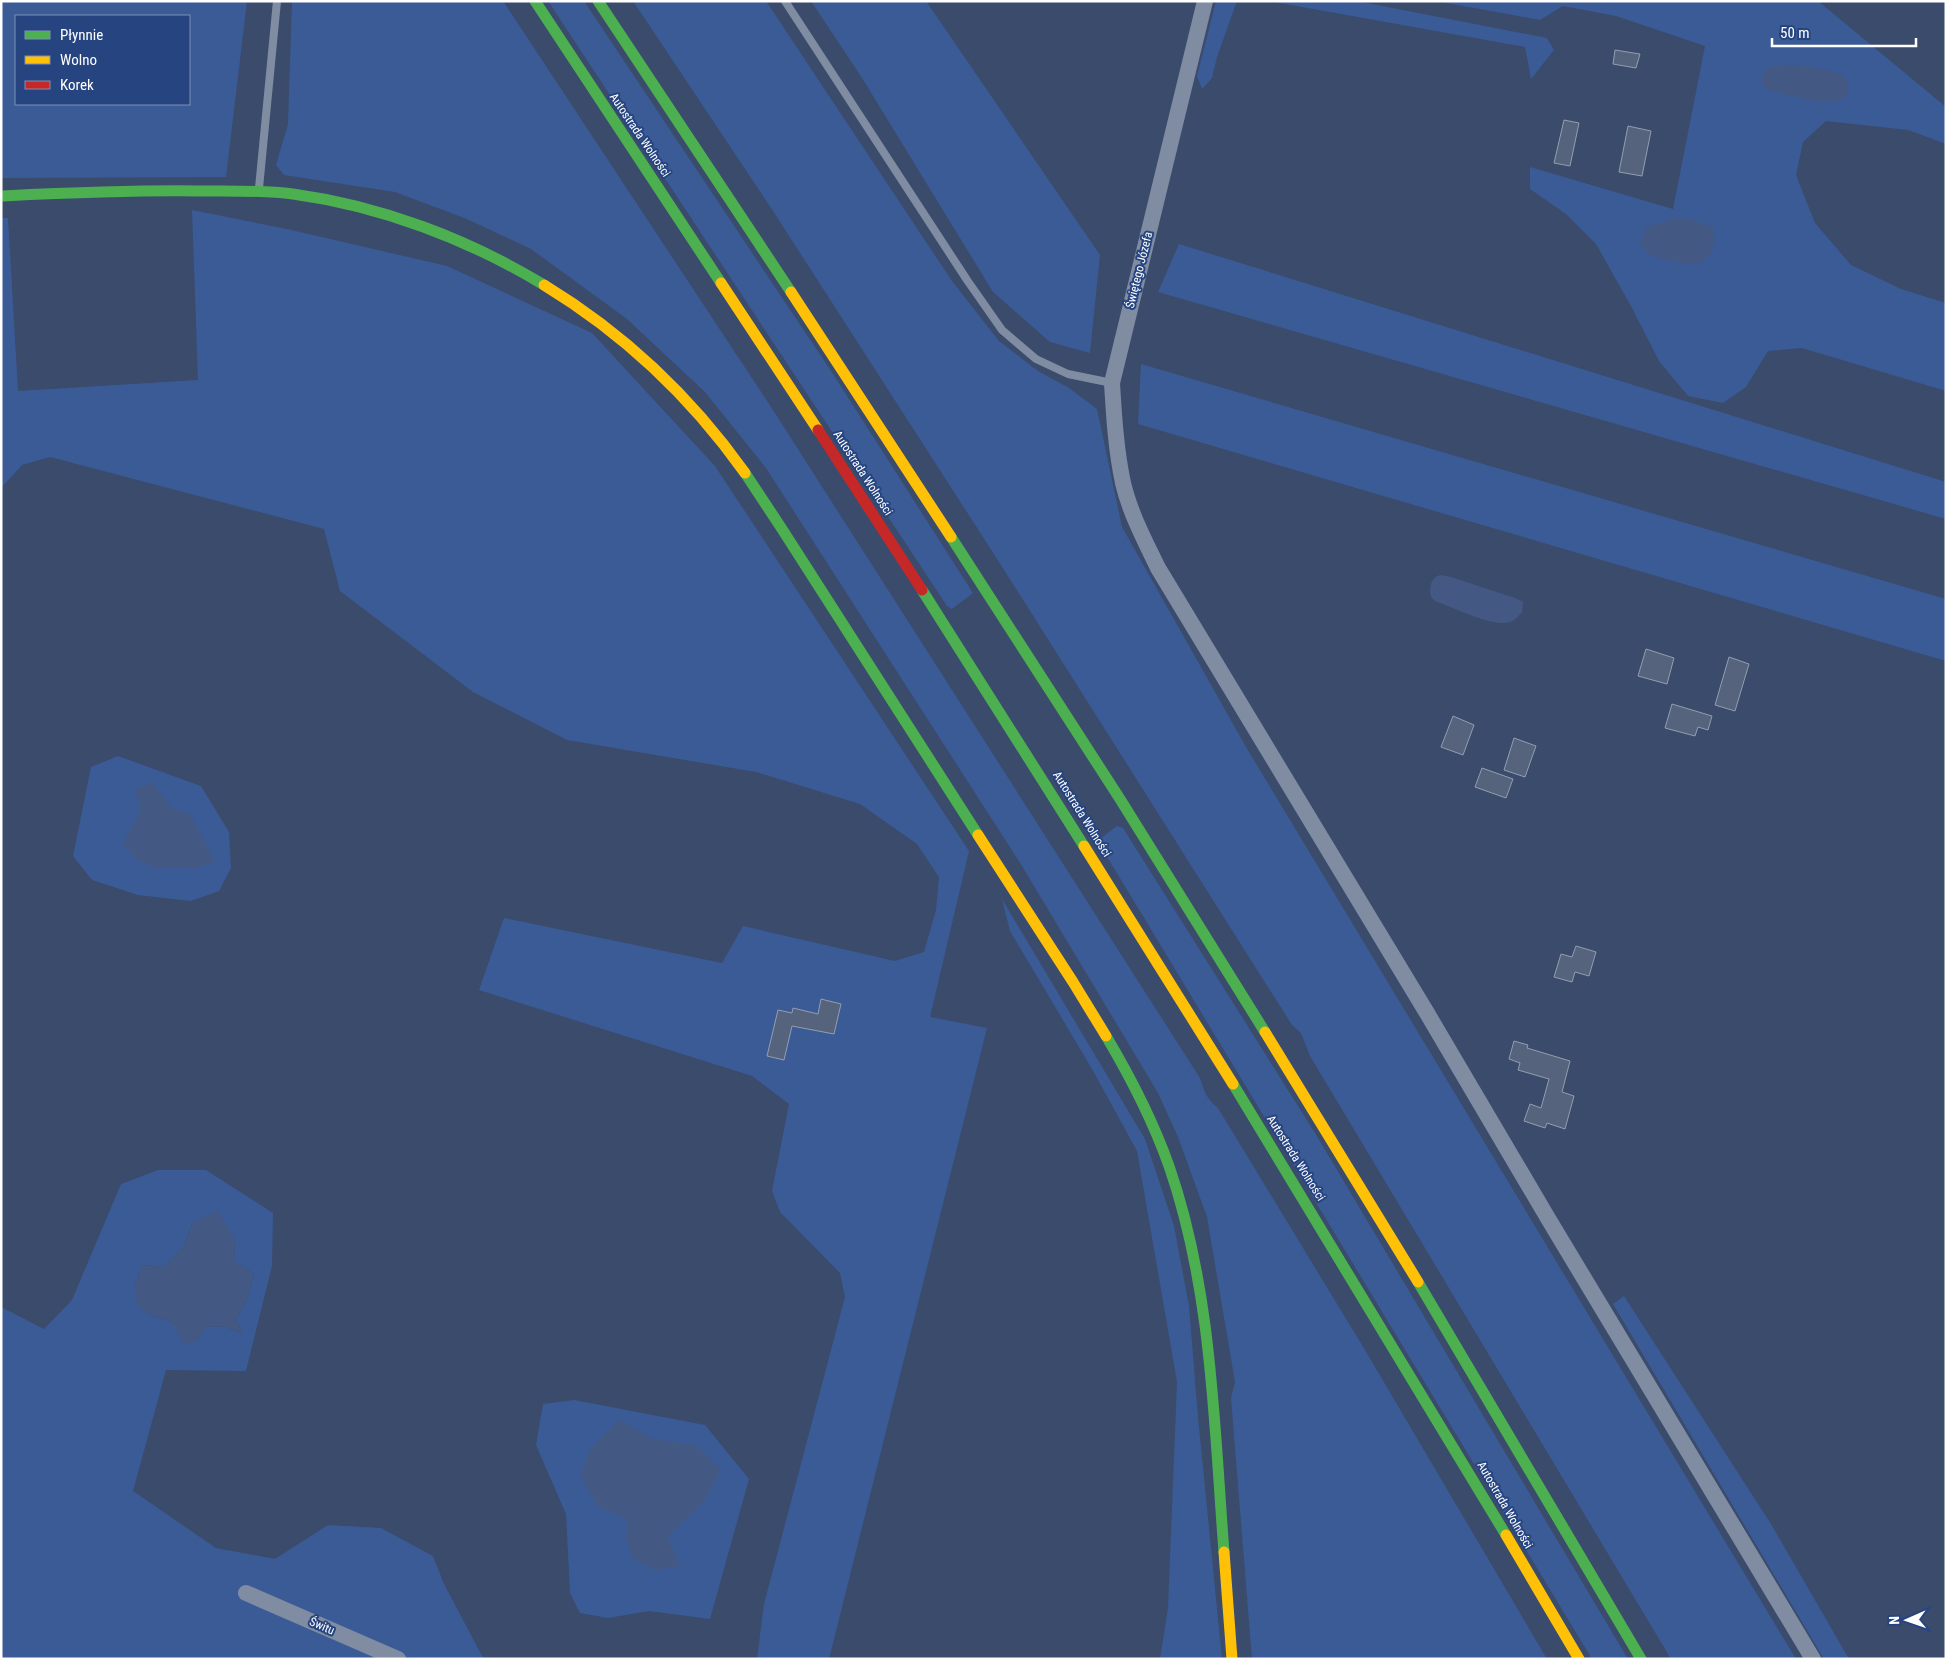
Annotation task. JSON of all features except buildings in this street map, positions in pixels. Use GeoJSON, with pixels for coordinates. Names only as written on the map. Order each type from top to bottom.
{"type":"FeatureCollection","features":[{"type":"Feature","properties":{"kind":"main road","name":"Autostrada Wolności"},"geometry":{"type":"LineString","coordinates":[[535,1],[916,578],[1070,820],[1339,1254],[1463,1460],[1579,1659]]}},
{"type":"Feature","properties":{"kind":"main road"},"geometry":{"type":"LineString","coordinates":[[598,1],[810,318],[1028,654],[1158,859],[1419,1283],[1641,1659]]}},
{"type":"Feature","properties":{"kind":"main road"},"geometry":{"type":"LineString","coordinates":[[1,196],[142,190],[259,190],[351,205],[418,225],[493,257],[544,285],[601,324],[676,390],[724,445],[768,506],[982,844],[1105,1032],[1131,1081],[1158,1139],[1189,1233],[1204,1312],[1210,1356],[1232,1659]]}},
{"type":"Feature","properties":{"kind":"street","name":"Świętego Józefa"},"geometry":{"type":"LineString","coordinates":[[1205,1],[1112,383],[1115,433],[1123,483],[1143,538],[1158,568],[1246,716],[1427,1013],[1813,1659]]}},
{"type":"Feature","properties":{"kind":"street","name":"Świtu"},"geometry":{"type":"LineString","coordinates":[[246,1593],[398,1659]]}},
{"type":"Feature","properties":{"kind":"lane"},"geometry":{"type":"LineString","coordinates":[[259,190],[277,1]]}},
{"type":"Feature","properties":{"kind":"lane"},"geometry":{"type":"LineString","coordinates":[[785,1],[967,280],[1002,330],[1036,359],[1068,374],[1112,383]]}},
{"type":"Feature","properties":{"kind":"shaded area"},"geometry":{"type":"Polygon","coordinates":[[[1,1],[247,1],[226,177],[1,178],[1,1]]]}},
{"type":"Feature","properties":{"kind":"shaded area"},"geometry":{"type":"Polygon","coordinates":[[[292,1],[503,1],[773,410],[1200,1078],[1206,1095],[1218,1108],[1365,1350],[1547,1659],[1252,1659],[1231,1398],[1235,1382],[1207,1217],[1178,1137],[1158,1093],[1022,866],[766,468],[705,392],[627,319],[531,249],[467,219],[395,192],[284,175],[276,165],[288,124],[292,1]]]}},
{"type":"Feature","properties":{"kind":"shaded area"},"geometry":{"type":"Polygon","coordinates":[[[548,1],[584,1],[833,374],[973,593],[952,609],[947,606],[548,1]]]}},
{"type":"Feature","properties":{"kind":"shaded area"},"geometry":{"type":"Polygon","coordinates":[[[633,1],[766,1],[952,281],[999,341],[1038,371],[1069,388],[1097,409],[1122,527],[1246,747],[1796,1659],[1671,1659],[1310,1056],[1301,1033],[1292,1025],[999,562],[773,211],[633,1]]]}},
{"type":"Feature","properties":{"kind":"shaded area"},"geometry":{"type":"Polygon","coordinates":[[[811,1],[926,1],[1100,255],[1090,353],[1050,342],[993,292],[862,78],[811,1]]]}},
{"type":"Feature","properties":{"kind":"shaded area"},"geometry":{"type":"Polygon","coordinates":[[[1216,1],[1237,1],[1217,57],[1212,78],[1202,89],[1197,76],[1216,1]]]}},
{"type":"Feature","properties":{"kind":"shaded area"},"geometry":{"type":"Polygon","coordinates":[[[1269,1],[1357,1],[1547,38],[1554,50],[1531,79],[1525,47],[1269,1]]]}},
{"type":"Feature","properties":{"kind":"shaded area"},"geometry":{"type":"Polygon","coordinates":[[[1436,1],[1818,1],[1946,107],[1946,144],[1908,130],[1826,121],[1803,142],[1796,175],[1815,223],[1851,265],[1901,289],[1946,303],[1946,391],[1802,348],[1768,351],[1746,387],[1723,403],[1688,396],[1659,361],[1596,244],[1566,214],[1530,189],[1530,167],[1673,209],[1705,46],[1616,16],[1563,6],[1540,20],[1436,1]]]}},
{"type":"Feature","properties":{"kind":"shaded area"},"geometry":{"type":"Polygon","coordinates":[[[1792,65],[1812,67],[1842,74],[1849,84],[1846,95],[1839,101],[1830,102],[1798,97],[1771,91],[1766,88],[1761,80],[1766,69],[1792,65]]]}},
{"type":"Feature","properties":{"kind":"shaded area"},"geometry":{"type":"Polygon","coordinates":[[[192,210],[287,229],[447,266],[592,333],[715,466],[969,851],[930,1017],[987,1028],[829,1659],[757,1659],[764,1604],[845,1297],[840,1273],[780,1212],[772,1191],[789,1104],[752,1076],[479,990],[504,918],[722,963],[743,926],[895,961],[924,952],[936,910],[939,877],[917,844],[860,804],[756,772],[567,740],[473,692],[340,591],[324,529],[50,457],[22,465],[1,488],[1,218],[8,218],[18,391],[198,380],[192,210]]]}},
{"type":"Feature","properties":{"kind":"shaded area"},"geometry":{"type":"Polygon","coordinates":[[[1674,218],[1689,219],[1713,227],[1713,246],[1704,261],[1690,263],[1673,261],[1649,254],[1643,249],[1641,240],[1647,227],[1674,218]]]}},
{"type":"Feature","properties":{"kind":"shaded area"},"geometry":{"type":"Polygon","coordinates":[[[1179,244],[1946,482],[1946,519],[1158,292],[1179,244]]]}},
{"type":"Feature","properties":{"kind":"shaded area"},"geometry":{"type":"Polygon","coordinates":[[[1141,364],[1946,599],[1946,661],[1138,424],[1141,364]]]}},
{"type":"Feature","properties":{"kind":"shaded area"},"geometry":{"type":"Polygon","coordinates":[[[1440,575],[1515,598],[1523,602],[1522,612],[1510,622],[1494,622],[1435,601],[1431,597],[1430,587],[1434,578],[1440,575]]]}},
{"type":"Feature","properties":{"kind":"shaded area"},"geometry":{"type":"Polygon","coordinates":[[[118,756],[201,786],[229,832],[231,868],[219,891],[191,901],[138,895],[92,880],[73,856],[91,767],[118,756]]]}},
{"type":"Feature","properties":{"kind":"shaded area"},"geometry":{"type":"Polygon","coordinates":[[[152,782],[172,808],[190,814],[215,861],[197,868],[154,868],[136,859],[123,843],[141,811],[135,790],[152,782]]]}},
{"type":"Feature","properties":{"kind":"shaded area"},"geometry":{"type":"Polygon","coordinates":[[[1117,826],[1123,828],[1315,1133],[1628,1659],[1592,1659],[1103,850],[1100,839],[1117,826]]]}},
{"type":"Feature","properties":{"kind":"shaded area"},"geometry":{"type":"Polygon","coordinates":[[[1002,899],[1145,1139],[1174,1226],[1189,1306],[1222,1659],[1160,1659],[1168,1608],[1177,1382],[1137,1151],[1092,1069],[1010,931],[1002,899]]]}},
{"type":"Feature","properties":{"kind":"shaded area"},"geometry":{"type":"Polygon","coordinates":[[[158,1170],[206,1170],[273,1213],[272,1266],[246,1371],[166,1370],[133,1491],[216,1548],[275,1559],[328,1525],[381,1528],[433,1556],[444,1584],[485,1659],[1,1659],[1,1307],[44,1329],[72,1300],[121,1184],[158,1170]],[[192,1223],[184,1246],[164,1267],[142,1265],[135,1287],[149,1315],[171,1321],[196,1342],[206,1326],[226,1327],[243,1334],[236,1320],[247,1298],[254,1274],[234,1261],[235,1239],[192,1223]]]}},
{"type":"Feature","properties":{"kind":"shaded area"},"geometry":{"type":"Polygon","coordinates":[[[217,1211],[235,1239],[234,1261],[254,1274],[247,1298],[236,1320],[243,1334],[226,1327],[207,1326],[196,1342],[183,1343],[171,1321],[149,1315],[135,1302],[135,1287],[142,1265],[164,1267],[184,1246],[192,1223],[217,1211]]]}},
{"type":"Feature","properties":{"kind":"shaded area"},"geometry":{"type":"Polygon","coordinates":[[[1624,1296],[1771,1524],[1849,1659],[1824,1659],[1613,1304],[1624,1296]]]}},
{"type":"Feature","properties":{"kind":"shaded area"},"geometry":{"type":"Polygon","coordinates":[[[574,1400],[705,1425],[749,1479],[710,1619],[649,1611],[608,1618],[580,1613],[570,1593],[566,1514],[536,1445],[543,1404],[574,1400]]]}},
{"type":"Feature","properties":{"kind":"shaded area"},"geometry":{"type":"Polygon","coordinates":[[[619,1420],[653,1439],[695,1445],[721,1469],[705,1501],[668,1536],[680,1566],[654,1570],[633,1558],[626,1538],[627,1519],[598,1507],[581,1475],[591,1448],[619,1420]]]}},
{"type":"Feature","properties":{"kind":"traffic: fast"},"geometry":{"type":"LineString","coordinates":[[535,1],[721,283]]}},
{"type":"Feature","properties":{"kind":"traffic: fast"},"geometry":{"type":"LineString","coordinates":[[598,1],[791,292]]}},
{"type":"Feature","properties":{"kind":"traffic: fast"},"geometry":{"type":"LineString","coordinates":[[1,196],[149,191],[246,191],[293,194],[326,199],[391,216],[454,239],[515,268],[544,285]]}},
{"type":"Feature","properties":{"kind":"traffic: fast"},"geometry":{"type":"LineString","coordinates":[[745,473],[978,835]]}},
{"type":"Feature","properties":{"kind":"traffic: fast"},"geometry":{"type":"LineString","coordinates":[[951,537],[1120,799],[1265,1032]]}},
{"type":"Feature","properties":{"kind":"traffic: fast"},"geometry":{"type":"LineString","coordinates":[[922,590],[1084,846]]}},
{"type":"Feature","properties":{"kind":"traffic: fast"},"geometry":{"type":"LineString","coordinates":[[1106,1036],[1141,1100],[1163,1149],[1183,1213],[1194,1260],[1209,1357],[1224,1552]]}},
{"type":"Feature","properties":{"kind":"traffic: fast"},"geometry":{"type":"LineString","coordinates":[[1233,1084],[1506,1535]]}},
{"type":"Feature","properties":{"kind":"traffic: fast"},"geometry":{"type":"LineString","coordinates":[[1418,1282],[1641,1659]]}},
{"type":"Feature","properties":{"kind":"traffic: slow"},"geometry":{"type":"LineString","coordinates":[[721,283],[818,430]]}},
{"type":"Feature","properties":{"kind":"traffic: slow"},"geometry":{"type":"LineString","coordinates":[[544,285],[601,324],[654,368],[702,418],[745,473]]}},
{"type":"Feature","properties":{"kind":"traffic: slow"},"geometry":{"type":"LineString","coordinates":[[791,292],[951,537]]}},
{"type":"Feature","properties":{"kind":"traffic: slow"},"geometry":{"type":"LineString","coordinates":[[978,835],[1106,1036]]}},
{"type":"Feature","properties":{"kind":"traffic: slow"},"geometry":{"type":"LineString","coordinates":[[1084,846],[1233,1084]]}},
{"type":"Feature","properties":{"kind":"traffic: slow"},"geometry":{"type":"LineString","coordinates":[[1265,1032],[1418,1282]]}},
{"type":"Feature","properties":{"kind":"traffic: slow"},"geometry":{"type":"LineString","coordinates":[[1506,1535],[1579,1659]]}},
{"type":"Feature","properties":{"kind":"traffic: slow"},"geometry":{"type":"LineString","coordinates":[[1224,1552],[1232,1659]]}},
{"type":"Feature","properties":{"kind":"traffic: jam"},"geometry":{"type":"LineString","coordinates":[[818,430],[922,590]]}}]}
